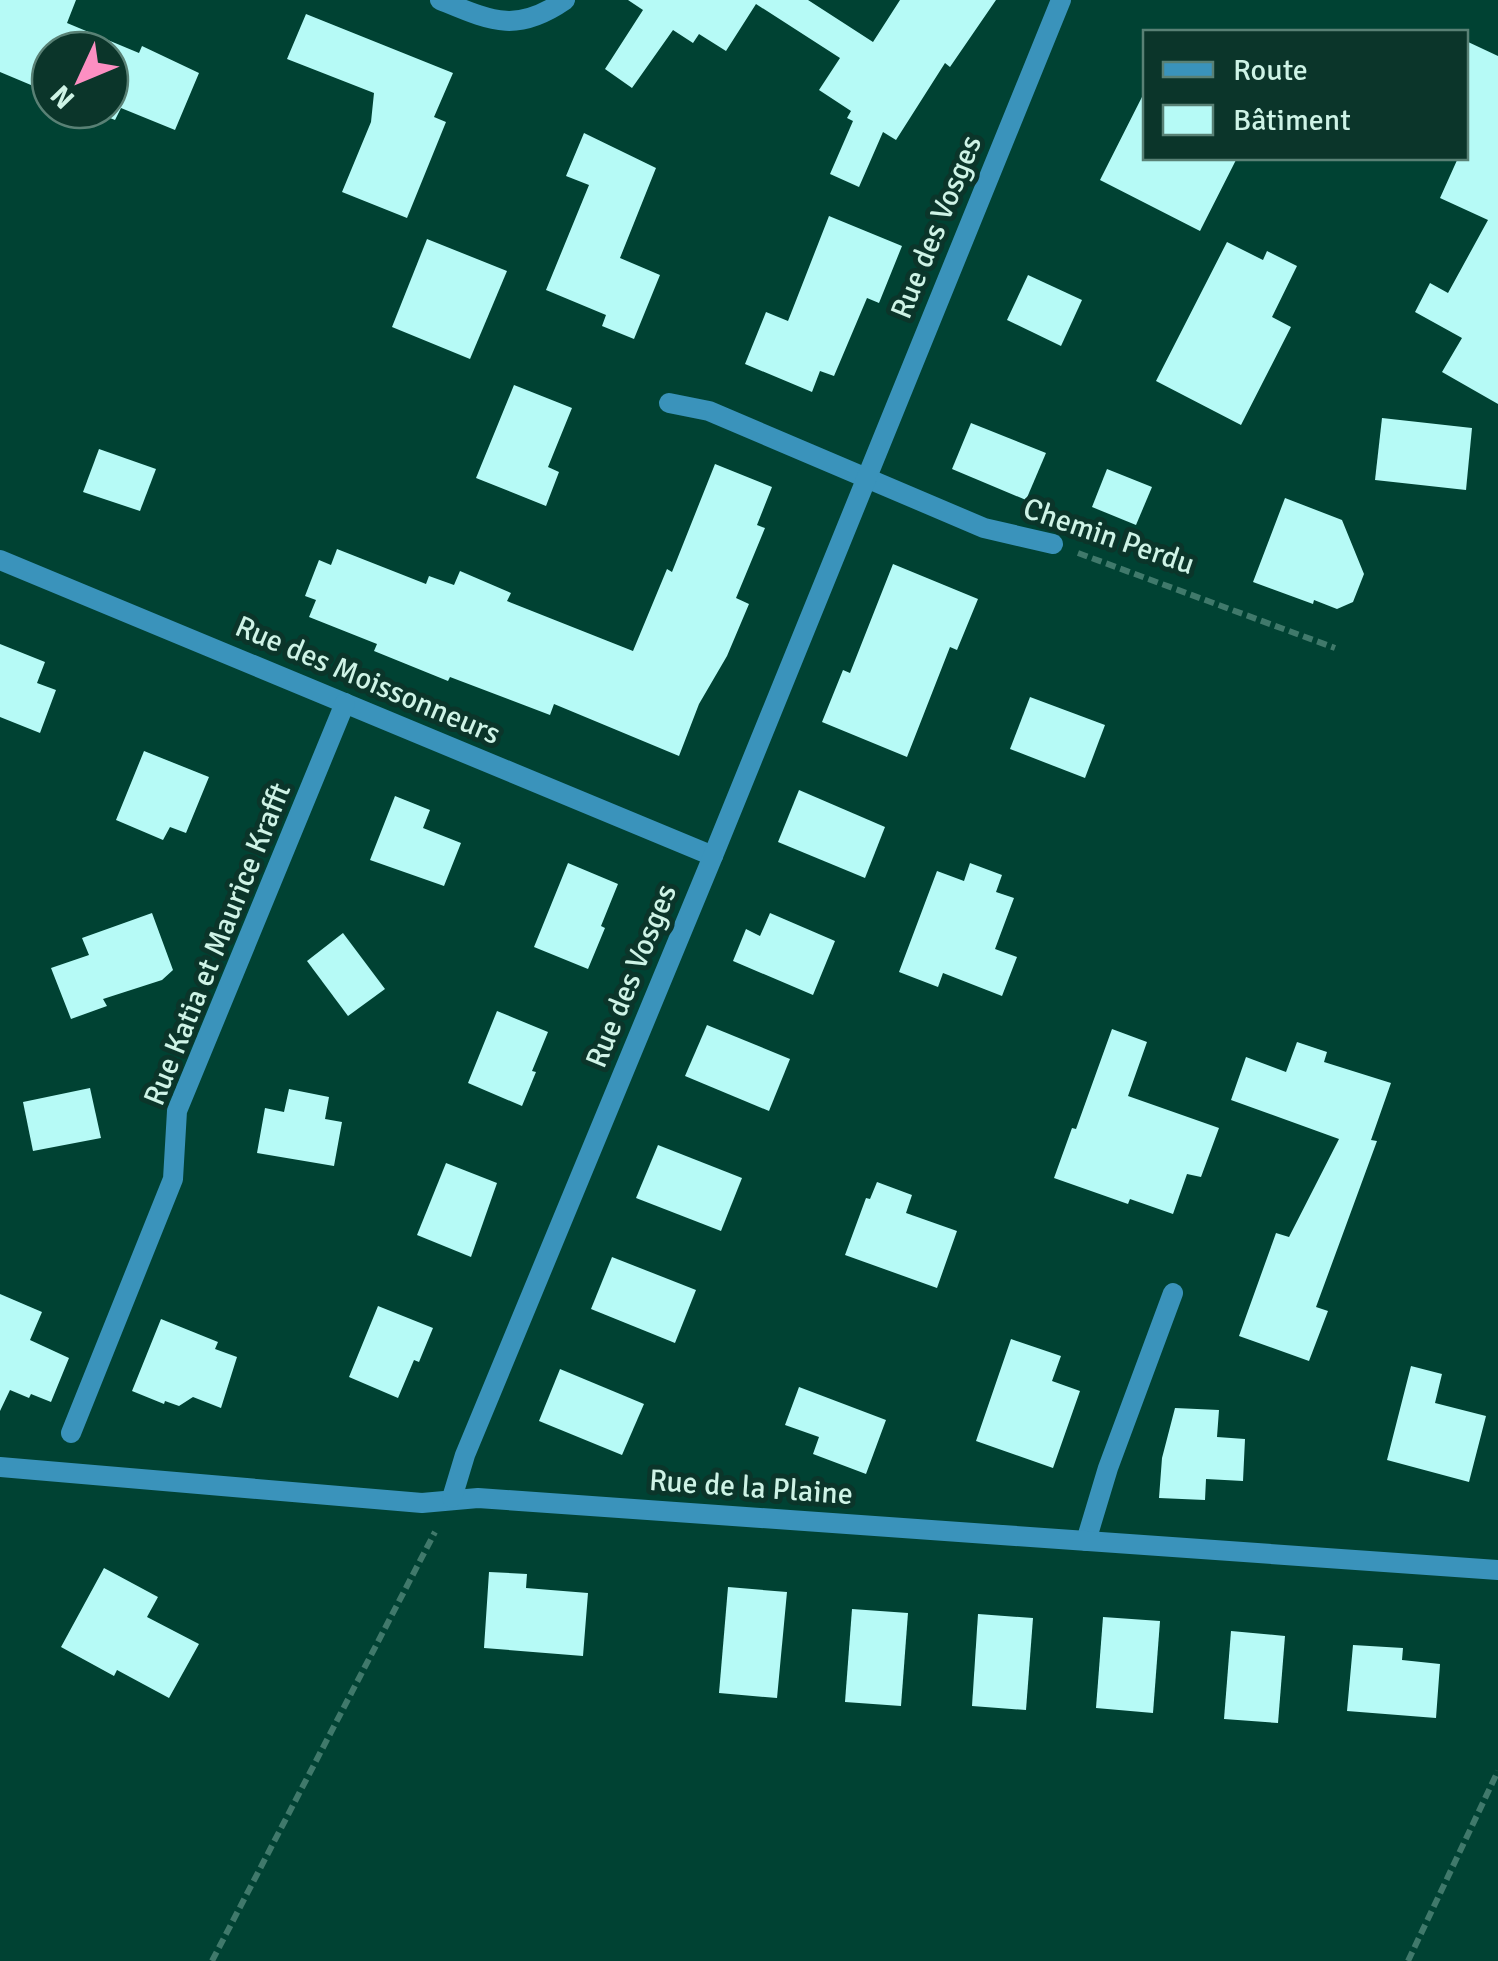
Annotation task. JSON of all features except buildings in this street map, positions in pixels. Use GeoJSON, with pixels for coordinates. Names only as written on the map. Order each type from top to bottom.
{"type":"FeatureCollection","features":[{"type":"Feature","properties":{"kind":"street"},"geometry":{"type":"LineString","coordinates":[[440,0],[490,20],[518,23],[544,14],[565,0]]}},
{"type":"Feature","properties":{"kind":"street","name":"Rue des Vosges"},"geometry":{"type":"LineString","coordinates":[[452,1498],[465,1455],[1061,0]]}},
{"type":"Feature","properties":{"kind":"street"},"geometry":{"type":"LineString","coordinates":[[669,403],[708,411],[867,476]]}},
{"type":"Feature","properties":{"kind":"street","name":"Chemin Perdu"},"geometry":{"type":"LineString","coordinates":[[867,476],[984,528],[1053,544]]}},
{"type":"Feature","properties":{"kind":"street","name":"Rue des Moissonneurs"},"geometry":{"type":"LineString","coordinates":[[0,560],[713,856]]}},
{"type":"Feature","properties":{"kind":"street","name":"Rue Katia et Maurice Krafft"},"geometry":{"type":"LineString","coordinates":[[71,1433],[173,1179],[177,1111],[345,703]]}},
{"type":"Feature","properties":{"kind":"street"},"geometry":{"type":"LineString","coordinates":[[1086,1541],[1108,1468],[1173,1294]]}},
{"type":"Feature","properties":{"kind":"street","name":"Rue de la Plaine"},"geometry":{"type":"LineString","coordinates":[[0,1467],[422,1503],[452,1498],[1498,1570]]}},
{"type":"Feature","properties":{"kind":"path","name":"Chemin Perdu"},"geometry":{"type":"LineString","coordinates":[[1053,544],[1335,648]]}},
{"type":"Feature","properties":{"kind":"path"},"geometry":{"type":"LineString","coordinates":[[212,1961],[452,1498]]}},
{"type":"Feature","properties":{"kind":"path"},"geometry":{"type":"LineString","coordinates":[[1408,1961],[1498,1771]]}}]}
